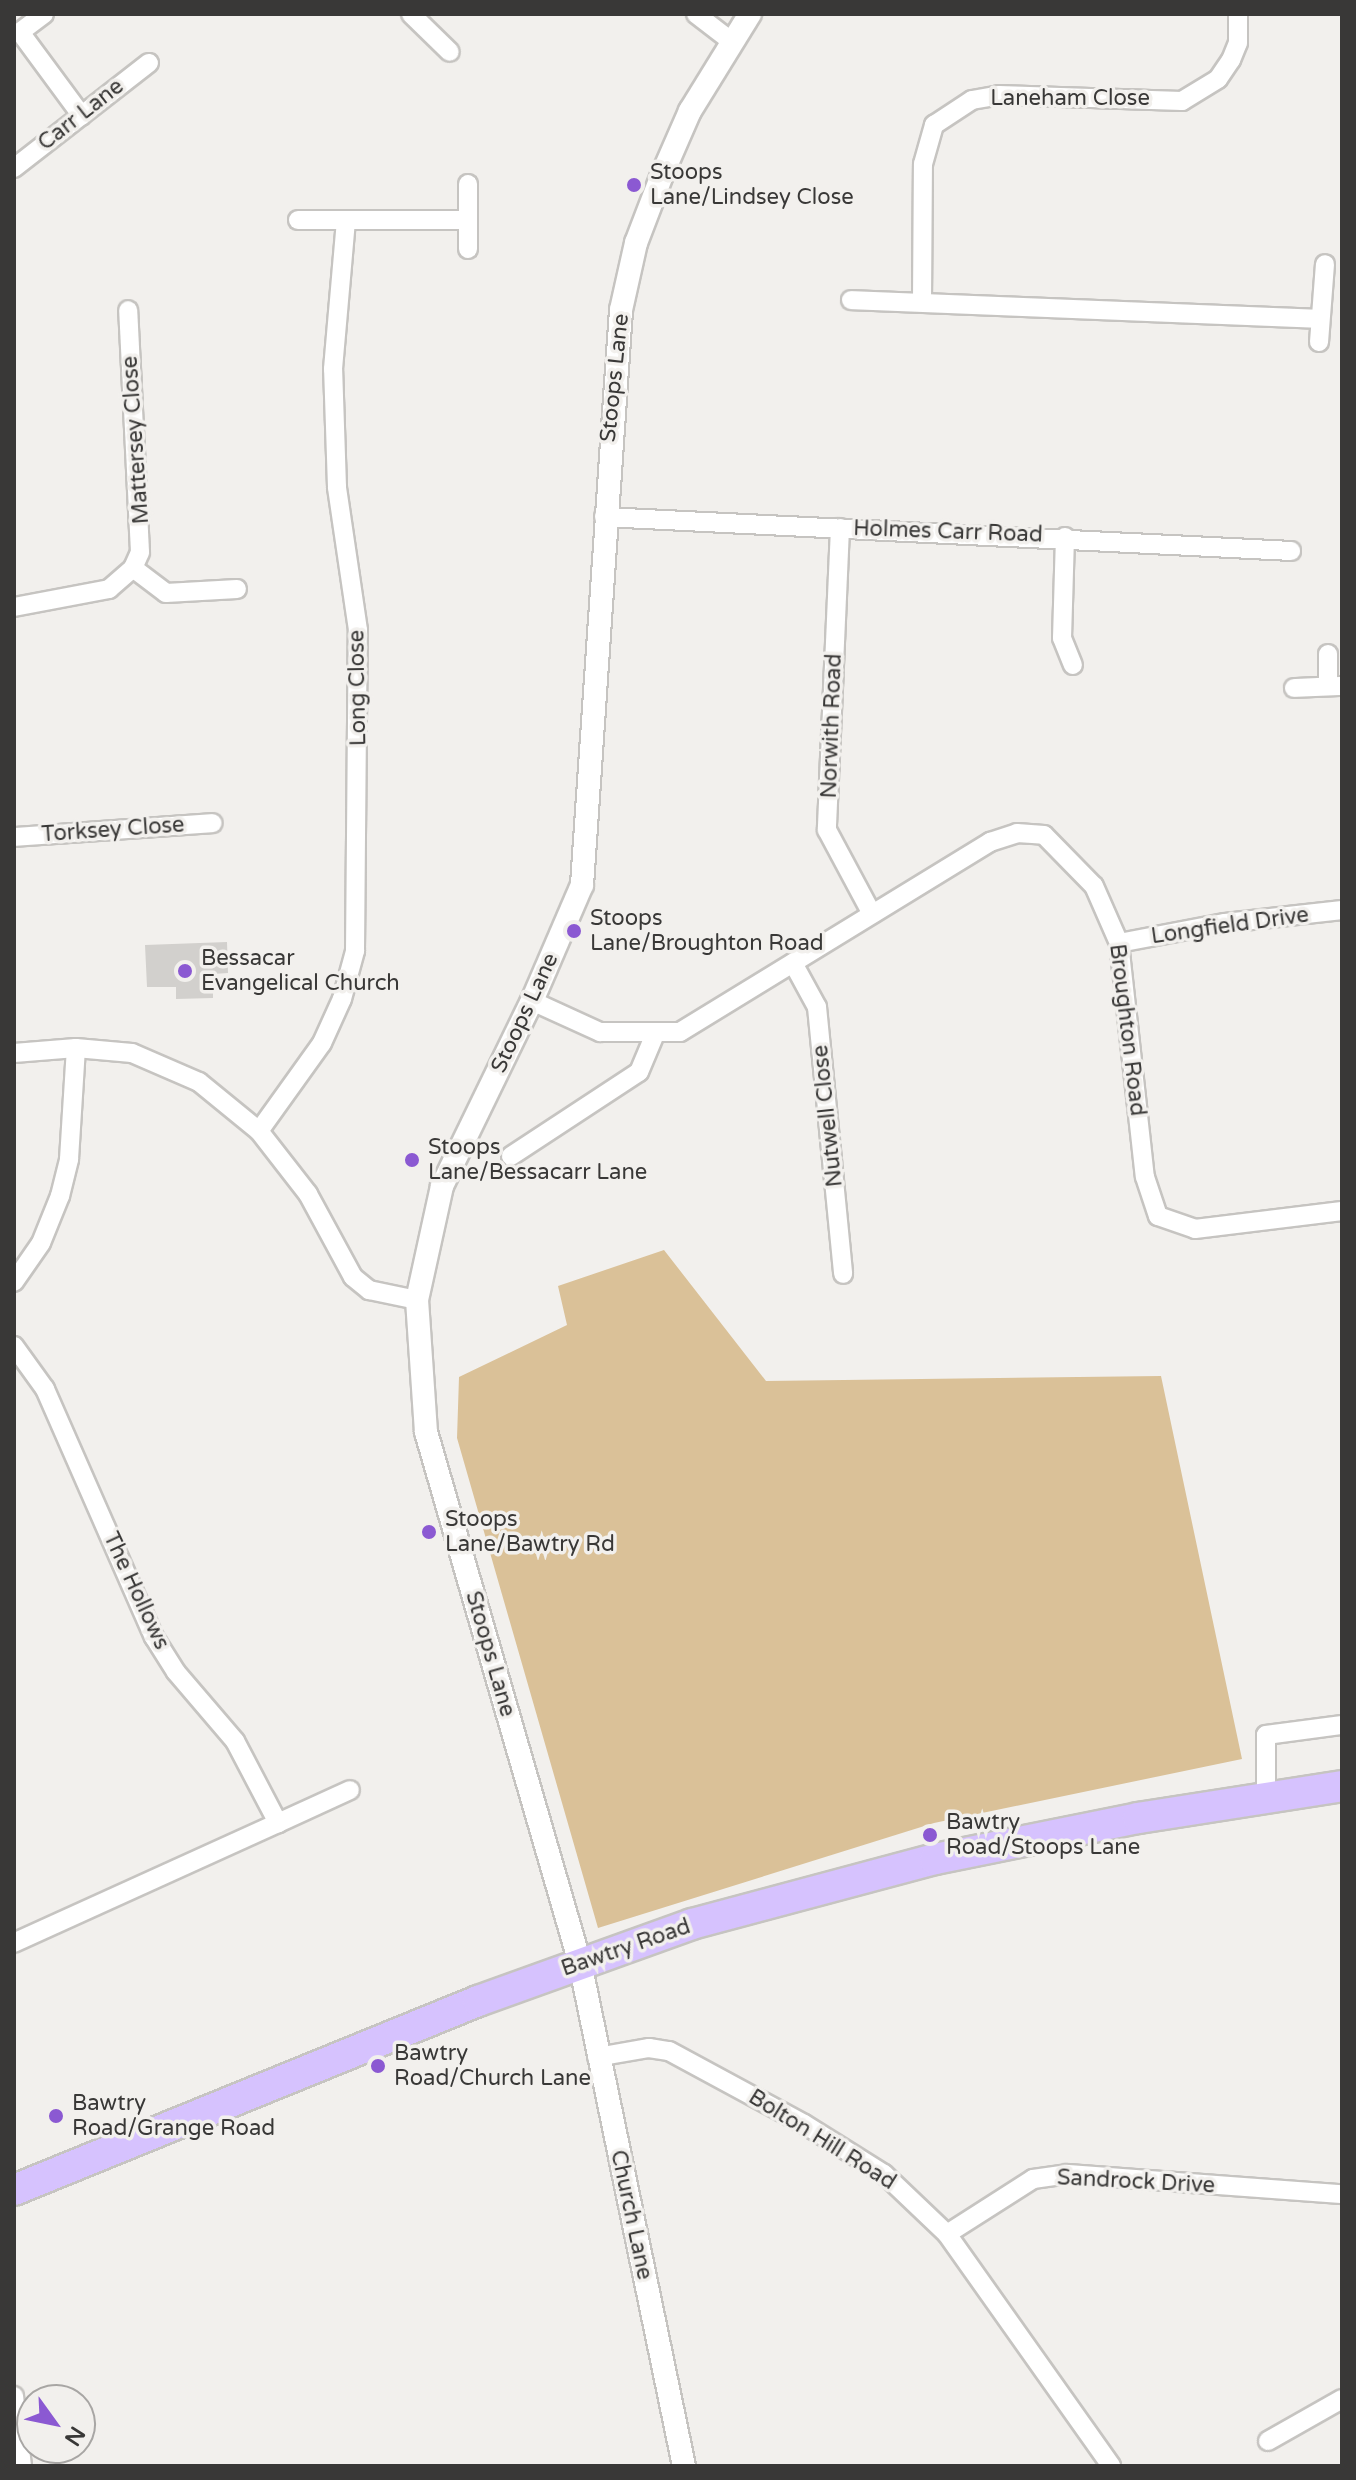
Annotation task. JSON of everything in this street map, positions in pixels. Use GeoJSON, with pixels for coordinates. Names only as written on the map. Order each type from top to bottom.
{"type":"FeatureCollection","features":[{"type":"Feature","properties":{"kind":"highway","name":"Bawtry Road"},"geometry":{"type":"LineString","coordinates":[[14,2190],[580,1963],[692,1924],[935,1859],[1266,1797],[1342,1786]]}},
{"type":"Feature","properties":{"kind":"street"},"geometry":{"type":"LineString","coordinates":[[44,14],[17,28],[82,116]]}},
{"type":"Feature","properties":{"kind":"street"},"geometry":{"type":"LineString","coordinates":[[696,14],[731,41]]}},
{"type":"Feature","properties":{"kind":"street","name":"Stoops Lane"},"geometry":{"type":"LineString","coordinates":[[580,1963],[426,1432],[417,1354],[417,1300],[442,1186],[532,1001],[582,885],[619,325],[636,243],[690,111],[750,14]]}},
{"type":"Feature","properties":{"kind":"street","name":"Laneham Close"},"geometry":{"type":"LineString","coordinates":[[922,300],[923,164],[934,125],[972,100],[999,95],[1182,101],[1218,79],[1231,60],[1238,43],[1238,14]]}},
{"type":"Feature","properties":{"kind":"street"},"geometry":{"type":"LineString","coordinates":[[423,18],[450,52]]}},
{"type":"Feature","properties":{"kind":"street","name":"Carr Lane"},"geometry":{"type":"LineString","coordinates":[[14,168],[149,63]]}},
{"type":"Feature","properties":{"kind":"street"},"geometry":{"type":"LineString","coordinates":[[468,184],[468,249]]}},
{"type":"Feature","properties":{"kind":"street"},"geometry":{"type":"LineString","coordinates":[[298,220],[468,220]]}},
{"type":"Feature","properties":{"kind":"street","name":"Long Close"},"geometry":{"type":"LineString","coordinates":[[259,1131],[322,1043],[342,999],[355,951],[358,630],[337,487],[333,369],[346,221]]}},
{"type":"Feature","properties":{"kind":"street"},"geometry":{"type":"LineString","coordinates":[[1319,342],[1325,264]]}},
{"type":"Feature","properties":{"kind":"street"},"geometry":{"type":"LineString","coordinates":[[851,300],[922,300],[1320,319]]}},
{"type":"Feature","properties":{"kind":"street","name":"Mattersey Close"},"geometry":{"type":"LineString","coordinates":[[128,310],[142,535],[133,568]]}},
{"type":"Feature","properties":{"kind":"street","name":"Holmes Carr Road"},"geometry":{"type":"LineString","coordinates":[[604,517],[1065,537],[1291,551]]}},
{"type":"Feature","properties":{"kind":"street","name":"Norwith Road"},"geometry":{"type":"LineString","coordinates":[[840,528],[827,830],[872,914]]}},
{"type":"Feature","properties":{"kind":"street"},"geometry":{"type":"LineString","coordinates":[[1065,537],[1062,638],[1073,665]]}},
{"type":"Feature","properties":{"kind":"street"},"geometry":{"type":"LineString","coordinates":[[14,607],[94,595],[109,589],[133,568],[166,593],[237,589]]}},
{"type":"Feature","properties":{"kind":"street"},"geometry":{"type":"LineString","coordinates":[[1294,688],[1335,686],[1328,654]]}},
{"type":"Feature","properties":{"kind":"street","name":"Torksey Close"},"geometry":{"type":"LineString","coordinates":[[14,837],[213,823]]}},
{"type":"Feature","properties":{"kind":"street","name":"Broughton Road"},"geometry":{"type":"LineString","coordinates":[[532,1001],[600,1032],[680,1032],[990,842],[1017,833],[1044,835],[1094,886],[1119,943],[1145,1177],[1158,1216],[1195,1229],[1342,1211]]}},
{"type":"Feature","properties":{"kind":"street","name":"Longfield Drive"},"geometry":{"type":"LineString","coordinates":[[1119,943],[1225,923],[1342,910]]}},
{"type":"Feature","properties":{"kind":"street","name":"Nutwell Close"},"geometry":{"type":"LineString","coordinates":[[793,963],[817,1007],[843,1274]]}},
{"type":"Feature","properties":{"kind":"street"},"geometry":{"type":"LineString","coordinates":[[511,1156],[639,1072],[655,1034]]}},
{"type":"Feature","properties":{"kind":"street"},"geometry":{"type":"LineString","coordinates":[[14,1282],[41,1243],[60,1196],[69,1159],[76,1048]]}},
{"type":"Feature","properties":{"kind":"street"},"geometry":{"type":"LineString","coordinates":[[14,1053],[76,1048],[132,1053],[167,1064],[230,1102],[259,1131],[308,1194],[353,1277],[369,1290],[417,1300]]}},
{"type":"Feature","properties":{"kind":"street","name":"The Hollows"},"geometry":{"type":"LineString","coordinates":[[14,1346],[45,1389],[154,1637],[176,1672],[235,1741],[278,1823]]}},
{"type":"Feature","properties":{"kind":"street"},"geometry":{"type":"LineString","coordinates":[[1266,1797],[1266,1735],[1342,1725]]}},
{"type":"Feature","properties":{"kind":"street"},"geometry":{"type":"LineString","coordinates":[[14,1943],[350,1790]]}},
{"type":"Feature","properties":{"kind":"street","name":"Church Lane"},"geometry":{"type":"LineString","coordinates":[[580,1963],[684,2466]]}},
{"type":"Feature","properties":{"kind":"street","name":"Bolton Hill Road"},"geometry":{"type":"LineString","coordinates":[[597,2057],[649,2048],[669,2051],[804,2124],[884,2174],[947,2234],[1111,2466]]}},
{"type":"Feature","properties":{"kind":"street","name":"Sandrock Drive"},"geometry":{"type":"LineString","coordinates":[[947,2234],[1033,2179],[1067,2174],[1342,2194]]}},
{"type":"Feature","properties":{"kind":"street"},"geometry":{"type":"LineString","coordinates":[[14,2396],[22,2466]]}},
{"type":"Feature","properties":{"kind":"street"},"geometry":{"type":"LineString","coordinates":[[1268,2441],[1342,2399]]}},
{"type":"Feature","properties":{"kind":"shaded area"},"geometry":{"type":"Polygon","coordinates":[[[664,1250],[766,1381],[1161,1376],[1242,1759],[934,1823],[598,1928],[457,1438],[459,1377],[567,1325],[558,1286],[664,1250]]]}},
{"type":"Feature","properties":{"kind":"building"},"geometry":{"type":"Polygon","coordinates":[[[227,942],[228,973],[213,974],[213,998],[176,999],[176,987],[147,987],[145,945],[227,942]]]}},
{"type":"Feature","properties":{"kind":"place","name":"Stoops Lane/Lindsey Close"},"geometry":{"type":"Point","coordinates":[634,185]}},
{"type":"Feature","properties":{"kind":"place","name":"Stoops Lane/Broughton Road"},"geometry":{"type":"Point","coordinates":[574,931]}},
{"type":"Feature","properties":{"kind":"place","name":"Bessacar Evangelical Church"},"geometry":{"type":"Point","coordinates":[185,971]}},
{"type":"Feature","properties":{"kind":"place","name":"Stoops Lane/Bessacarr Lane"},"geometry":{"type":"Point","coordinates":[412,1160]}},
{"type":"Feature","properties":{"kind":"place","name":"Stoops Lane/Bawtry Rd"},"geometry":{"type":"Point","coordinates":[429,1532]}},
{"type":"Feature","properties":{"kind":"place","name":"Bawtry Road/Stoops Lane"},"geometry":{"type":"Point","coordinates":[930,1835]}},
{"type":"Feature","properties":{"kind":"place","name":"Bawtry Road/Church Lane"},"geometry":{"type":"Point","coordinates":[378,2066]}},
{"type":"Feature","properties":{"kind":"place","name":"Bawtry Road/Grange Road"},"geometry":{"type":"Point","coordinates":[56,2116]}}]}
